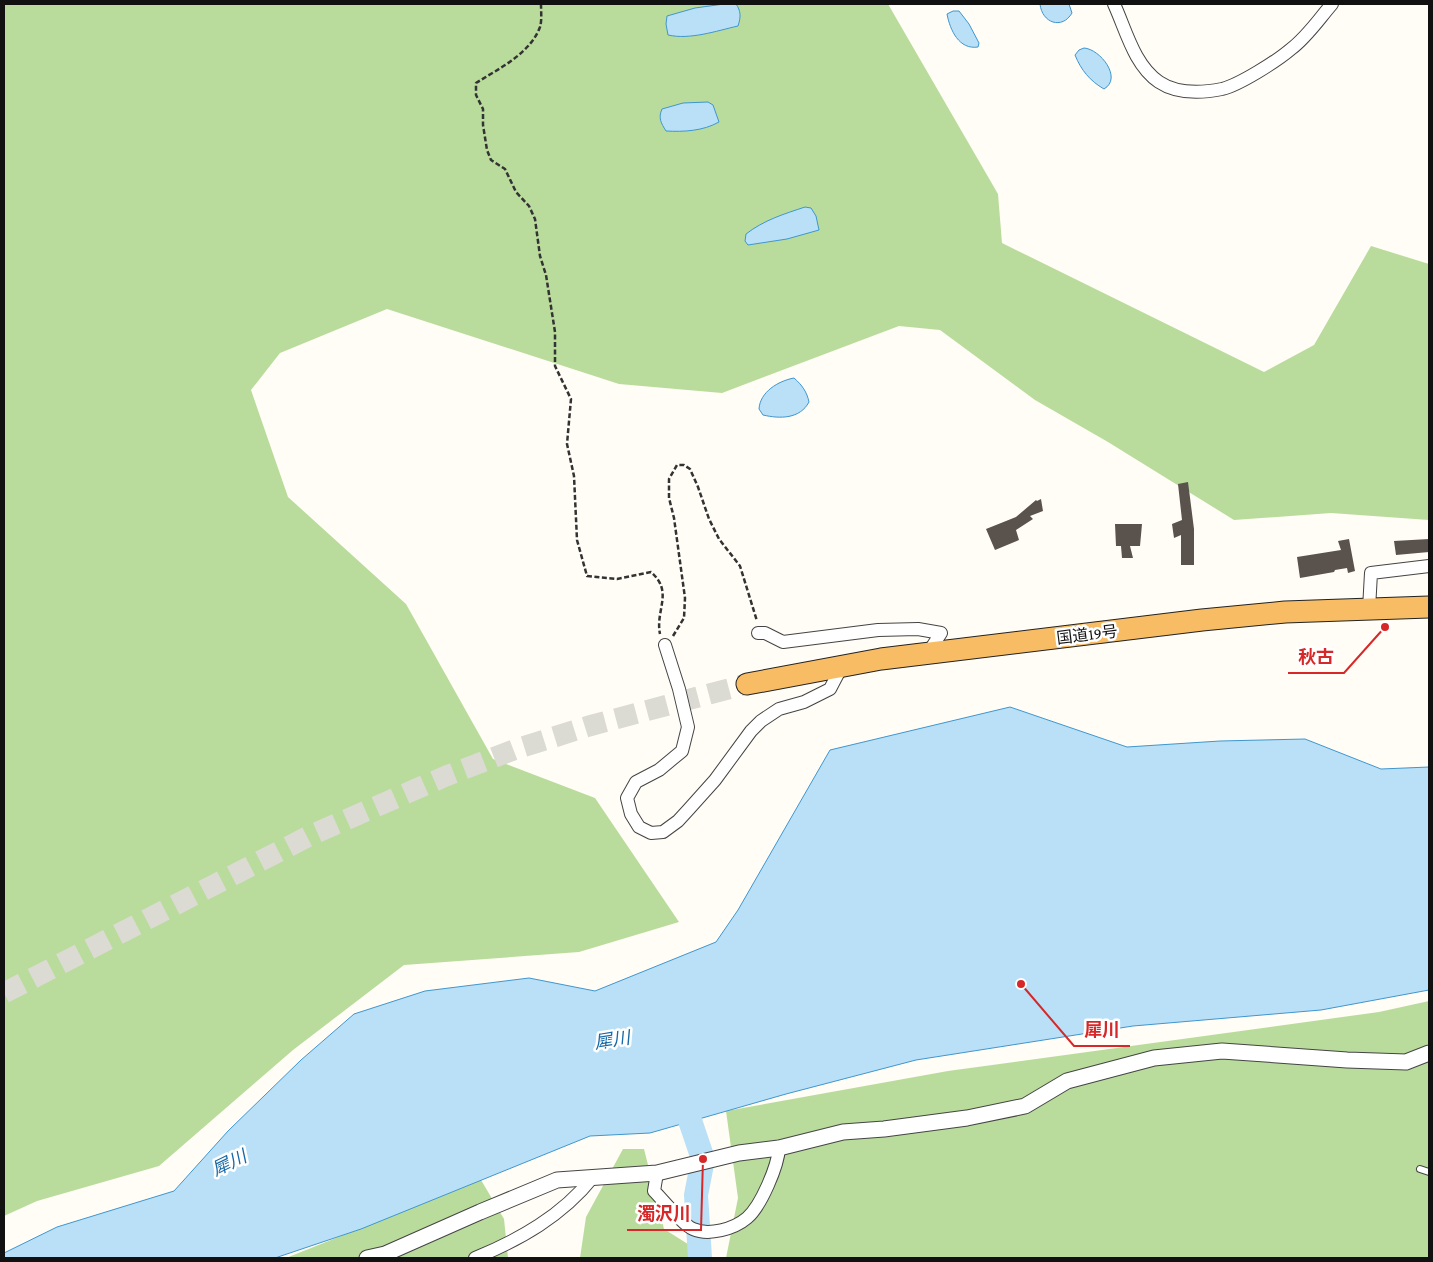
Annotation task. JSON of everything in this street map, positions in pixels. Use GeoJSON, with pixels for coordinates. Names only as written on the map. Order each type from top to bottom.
{"type":"FeatureCollection","features":[{"type":"Feature","properties":{"kind":"highway","name":"国道19号"},"geometry":{"type":"LineString","coordinates":[[748,684],[842,666],[928,653],[1202,620],[1285,612],[1429,607]]}},
{"type":"Feature","properties":{"kind":"street"},"geometry":{"type":"LineString","coordinates":[[1114,4],[1136,55],[1148,72],[1159,82],[1173,88],[1191,92],[1224,88],[1250,75],[1291,49],[1304,37],[1332,4]]}},
{"type":"Feature","properties":{"kind":"street"},"geometry":{"type":"LineString","coordinates":[[1369,609],[1371,573],[1429,566]]}},
{"type":"Feature","properties":{"kind":"street"},"geometry":{"type":"LineString","coordinates":[[758,633],[765,633],[783,642],[878,630],[918,628],[941,633],[928,653]]}},
{"type":"Feature","properties":{"kind":"street"},"geometry":{"type":"LineString","coordinates":[[665,645],[679,689],[688,727],[682,751],[659,770],[636,782],[627,798],[634,821],[639,827],[651,833],[663,832],[678,822],[715,780],[751,731],[762,720],[779,709],[804,702],[830,689],[842,666]]}},
{"type":"Feature","properties":{"kind":"street"},"geometry":{"type":"LineString","coordinates":[[367,1258],[385,1254],[557,1180],[657,1173],[739,1153],[779,1148],[843,1132],[884,1129],[967,1118],[1025,1106],[1067,1081],[1154,1058],[1222,1051],[1347,1060],[1406,1062],[1429,1053]]}},
{"type":"Feature","properties":{"kind":"street"},"geometry":{"type":"LineString","coordinates":[[657,1173],[654,1191],[691,1229],[704,1232],[718,1231],[747,1218],[756,1208],[768,1183],[779,1154],[779,1148]]}},
{"type":"Feature","properties":{"kind":"street"},"geometry":{"type":"LineString","coordinates":[[475,1258],[506,1245],[534,1229],[564,1208],[582,1192],[593,1177]]}},
{"type":"Feature","properties":{"kind":"lane"},"geometry":{"type":"LineString","coordinates":[[1420,1169],[1429,1172]]}},
{"type":"Feature","properties":{"kind":"path"},"geometry":{"type":"LineString","coordinates":[[541,4],[540,26],[531,43],[522,53],[476,83],[476,95],[483,109],[486,150],[491,160],[505,169],[516,192],[529,206],[535,219],[540,256],[546,275],[556,332],[556,366],[571,399],[568,444],[574,476],[577,540],[587,576],[617,579],[651,572],[659,579],[663,593],[659,632],[665,645],[684,618],[685,598],[676,531],[669,498],[669,478],[677,466],[684,465],[690,469],[709,519],[720,539],[740,566],[756,615],[758,633]]}},
{"type":"Feature","properties":{"kind":"green space"},"geometry":{"type":"Polygon","coordinates":[[[4,4],[888,4],[998,194],[1002,243],[1264,372],[1314,345],[1371,246],[1429,264],[1429,520],[1331,513],[1234,520],[1108,442],[1035,400],[940,330],[899,326],[722,393],[619,384],[387,309],[280,353],[251,390],[288,497],[406,604],[493,759],[595,798],[679,922],[579,952],[404,965],[293,1050],[159,1166],[37,1201],[4,1216],[4,4]]]}},
{"type":"Feature","properties":{"kind":"green space"},"geometry":{"type":"Polygon","coordinates":[[[1429,1001],[1429,1258],[726,1258],[738,1198],[726,1111],[948,1071],[1379,1012],[1429,1001]]]}},
{"type":"Feature","properties":{"kind":"green space"},"geometry":{"type":"Polygon","coordinates":[[[623,1149],[644,1149],[664,1229],[710,1258],[580,1258],[586,1217],[623,1149]]]}},
{"type":"Feature","properties":{"kind":"green space"},"geometry":{"type":"Polygon","coordinates":[[[481,1180],[504,1219],[508,1258],[286,1258],[481,1180]]]}},
{"type":"Feature","properties":{"kind":"water"},"geometry":{"type":"Polygon","coordinates":[[[736,4],[740,14],[738,26],[694,36],[668,35],[667,16],[695,8],[736,4]]]}},
{"type":"Feature","properties":{"kind":"water"},"geometry":{"type":"Polygon","coordinates":[[[1040,4],[1069,4],[1072,13],[1063,21],[1053,22],[1044,16],[1040,4]]]}},
{"type":"Feature","properties":{"kind":"water"},"geometry":{"type":"Polygon","coordinates":[[[959,11],[969,24],[979,43],[978,47],[966,45],[956,38],[947,14],[959,11]]]}},
{"type":"Feature","properties":{"kind":"water"},"geometry":{"type":"Polygon","coordinates":[[[1084,48],[1097,53],[1110,71],[1111,78],[1109,84],[1104,89],[1090,79],[1077,60],[1075,55],[1084,48]]]}},
{"type":"Feature","properties":{"kind":"water"},"geometry":{"type":"Polygon","coordinates":[[[708,102],[713,105],[719,122],[693,130],[666,131],[660,115],[662,109],[683,103],[708,102]]]}},
{"type":"Feature","properties":{"kind":"water"},"geometry":{"type":"Polygon","coordinates":[[[805,207],[811,208],[816,216],[819,230],[787,239],[748,245],[745,241],[746,234],[760,225],[805,207]]]}},
{"type":"Feature","properties":{"kind":"water"},"geometry":{"type":"Polygon","coordinates":[[[794,378],[807,395],[809,402],[805,408],[795,415],[783,417],[763,415],[759,409],[766,393],[776,385],[794,378]]]}},
{"type":"Feature","properties":{"kind":"water","name":"犀川"},"geometry":{"type":"Polygon","coordinates":[[[1010,707],[1127,747],[1220,741],[1305,739],[1381,769],[1429,767],[1429,990],[1321,1010],[1133,1026],[916,1060],[786,1094],[650,1133],[590,1136],[361,1229],[275,1258],[4,1258],[4,1253],[57,1227],[174,1191],[228,1131],[301,1060],[354,1014],[425,991],[529,978],[595,991],[716,942],[738,910],[830,750],[1010,707]]]}},
{"type":"Feature","properties":{"kind":"building"},"geometry":{"type":"Polygon","coordinates":[[[1188,482],[1194,529],[1194,565],[1181,565],[1181,535],[1174,538],[1172,524],[1182,520],[1178,484],[1188,482]]]}},
{"type":"Feature","properties":{"kind":"building"},"geometry":{"type":"Polygon","coordinates":[[[1041,499],[1043,511],[1030,516],[1033,519],[1016,530],[1019,540],[995,550],[986,529],[1016,517],[1036,500],[1041,499]]]}},
{"type":"Feature","properties":{"kind":"building"},"geometry":{"type":"Polygon","coordinates":[[[1115,524],[1142,524],[1140,546],[1130,546],[1133,558],[1122,558],[1121,546],[1116,546],[1115,524]]]}},
{"type":"Feature","properties":{"kind":"building"},"geometry":{"type":"Polygon","coordinates":[[[1349,539],[1355,571],[1348,573],[1347,568],[1300,578],[1297,557],[1341,550],[1338,541],[1349,539]]]}},
{"type":"Feature","properties":{"kind":"building"},"geometry":{"type":"Polygon","coordinates":[[[1429,539],[1429,552],[1396,555],[1394,541],[1429,539]]]}},
{"type":"Feature","properties":{"kind":"waterway"},"geometry":{"type":"LineString","coordinates":[[680,1091],[703,1159],[696,1195],[700,1258]]}},
{"type":"Feature","properties":{"kind":"tunnel"},"geometry":{"type":"LineString","coordinates":[[4,993],[309,836],[446,776],[516,749],[589,726],[747,684]]}},
{"type":"Feature","properties":{"kind":"place","name":"秋古"},"geometry":{"type":"Point","coordinates":[1385,627]}},
{"type":"Feature","properties":{"kind":"place","name":"犀川"},"geometry":{"type":"Point","coordinates":[1021,984]}},
{"type":"Feature","properties":{"kind":"place","name":"濁沢川"},"geometry":{"type":"Point","coordinates":[703,1159]}}]}
